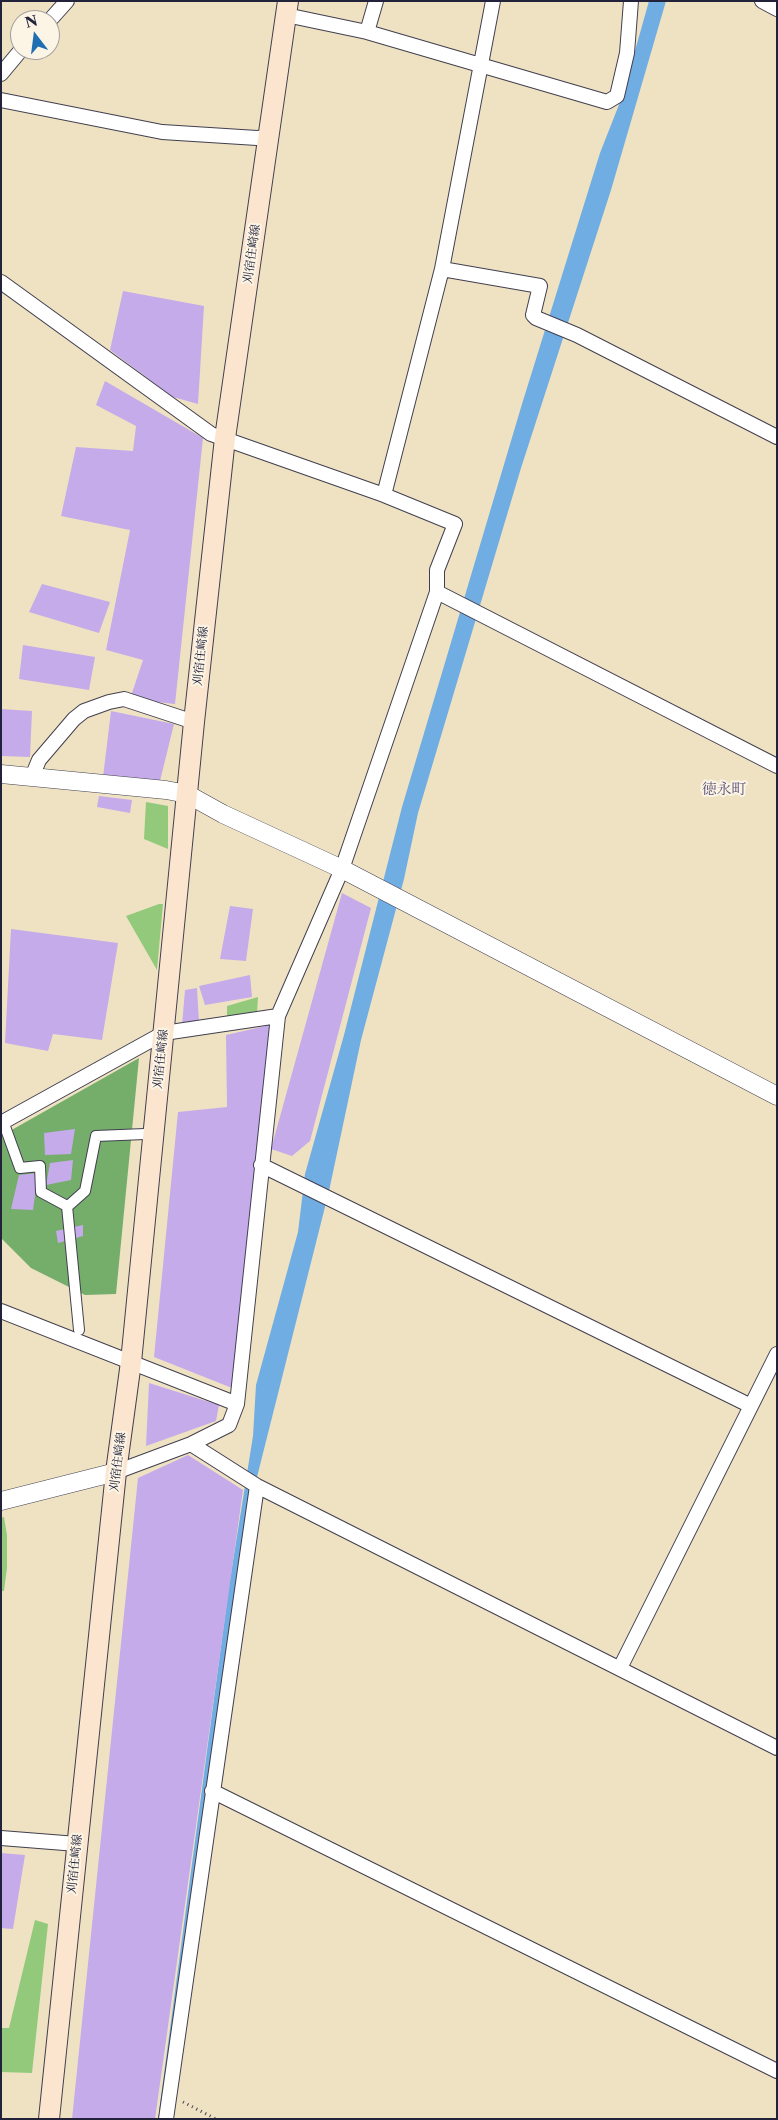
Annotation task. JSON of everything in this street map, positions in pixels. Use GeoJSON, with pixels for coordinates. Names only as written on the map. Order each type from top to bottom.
{"type":"FeatureCollection","features":[{"type":"Feature","properties":{"kind":"main road","name":"刈宿住崎線"},"geometry":{"type":"LineString","coordinates":[[49,2119],[116,1472],[130,1362],[194,722],[225,438],[270,137],[287,8]]}},
{"type":"Feature","properties":{"kind":"street"},"geometry":{"type":"LineString","coordinates":[[367,32],[376,1]]}},
{"type":"Feature","properties":{"kind":"street"},"geometry":{"type":"LineString","coordinates":[[384,496],[442,268],[493,1]]}},
{"type":"Feature","properties":{"kind":"street"},"geometry":{"type":"LineString","coordinates":[[287,8],[607,102],[617,96],[626,53],[631,1]]}},
{"type":"Feature","properties":{"kind":"street"},"geometry":{"type":"LineString","coordinates":[[762,1],[777,9]]}},
{"type":"Feature","properties":{"kind":"street"},"geometry":{"type":"LineString","coordinates":[[1,74],[13,60]]}},
{"type":"Feature","properties":{"kind":"street"},"geometry":{"type":"LineString","coordinates":[[1,100],[162,132],[257,138],[270,137]]}},
{"type":"Feature","properties":{"kind":"street"},"geometry":{"type":"LineString","coordinates":[[442,268],[540,286],[533,315],[536,318],[577,335],[777,437]]}},
{"type":"Feature","properties":{"kind":"street"},"geometry":{"type":"LineString","coordinates":[[1,282],[211,434],[384,496],[455,524],[437,570],[437,592],[342,869],[278,1016],[237,1404],[229,1424],[192,1444],[116,1472],[1,1501]]}},
{"type":"Feature","properties":{"kind":"street"},"geometry":{"type":"LineString","coordinates":[[437,592],[777,766]]}},
{"type":"Feature","properties":{"kind":"street"},"geometry":{"type":"LineString","coordinates":[[32,777],[39,760],[74,719],[84,711],[109,702],[124,699],[194,722]]}},
{"type":"Feature","properties":{"kind":"street"},"geometry":{"type":"LineString","coordinates":[[1,774],[166,790],[187,794],[223,814],[342,869],[777,1096]]}},
{"type":"Feature","properties":{"kind":"street"},"geometry":{"type":"LineString","coordinates":[[67,1207],[41,1192],[40,1166],[20,1168],[2,1122],[164,1033],[278,1016]]}},
{"type":"Feature","properties":{"kind":"street"},"geometry":{"type":"LineString","coordinates":[[67,1207],[85,1191],[96,1136],[145,1134]]}},
{"type":"Feature","properties":{"kind":"street"},"geometry":{"type":"LineString","coordinates":[[261,1165],[751,1406]]}},
{"type":"Feature","properties":{"kind":"street"},"geometry":{"type":"LineString","coordinates":[[67,1207],[79,1330]]}},
{"type":"Feature","properties":{"kind":"street"},"geometry":{"type":"LineString","coordinates":[[1,1311],[237,1404]]}},
{"type":"Feature","properties":{"kind":"street"},"geometry":{"type":"LineString","coordinates":[[620,1668],[777,1354]]}},
{"type":"Feature","properties":{"kind":"street"},"geometry":{"type":"LineString","coordinates":[[192,1444],[257,1486],[777,1748]]}},
{"type":"Feature","properties":{"kind":"street"},"geometry":{"type":"LineString","coordinates":[[166,2119],[257,1486]]}},
{"type":"Feature","properties":{"kind":"street"},"geometry":{"type":"LineString","coordinates":[[212,1791],[777,2071]]}},
{"type":"Feature","properties":{"kind":"street"},"geometry":{"type":"LineString","coordinates":[[1,1838],[77,1844]]}},
{"type":"Feature","properties":{"kind":"path"},"geometry":{"type":"LineString","coordinates":[[169,2095],[216,2119]]}},
{"type":"Feature","properties":{"kind":"green space"},"geometry":{"type":"Polygon","coordinates":[[[146,802],[168,806],[168,849],[144,839],[146,802]]]}},
{"type":"Feature","properties":{"kind":"green space"},"geometry":{"type":"Polygon","coordinates":[[[163,904],[157,970],[126,916],[163,904]]]}},
{"type":"Feature","properties":{"kind":"green space"},"geometry":{"type":"Polygon","coordinates":[[[258,997],[257,1014],[227,1019],[227,1006],[258,997]]]}},
{"type":"Feature","properties":{"kind":"green space"},"geometry":{"type":"Polygon","coordinates":[[[139,1058],[116,1294],[85,1295],[31,1268],[1,1238],[1,1136],[139,1058]]]}},
{"type":"Feature","properties":{"kind":"green space"},"geometry":{"type":"Polygon","coordinates":[[[4,1517],[7,1535],[7,1568],[4,1591],[1,1591],[1,1518],[4,1517]]]}},
{"type":"Feature","properties":{"kind":"green space"},"geometry":{"type":"Polygon","coordinates":[[[35,1920],[48,1924],[32,2073],[1,2072],[1,2028],[9,2028],[35,1920]]]}},
{"type":"Feature","properties":{"kind":"water"},"geometry":{"type":"Polygon","coordinates":[[[649,1],[666,1],[611,190],[521,468],[418,813],[404,879],[361,1040],[329,1191],[257,1477],[164,2119],[158,2119],[229,1586],[253,1436],[256,1385],[298,1232],[305,1174],[344,1035],[402,807],[522,404],[600,153],[622,97],[649,1]]]}},
{"type":"Feature","properties":{"kind":"building"},"geometry":{"type":"Polygon","coordinates":[[[123,291],[204,306],[198,404],[173,397],[110,350],[123,291]]]}},
{"type":"Feature","properties":{"kind":"building"},"geometry":{"type":"Polygon","coordinates":[[[105,381],[203,438],[175,704],[130,699],[143,660],[106,650],[130,530],[61,516],[76,447],[133,451],[136,426],[96,405],[105,381]]]}},
{"type":"Feature","properties":{"kind":"building"},"geometry":{"type":"Polygon","coordinates":[[[42,584],[110,602],[99,633],[29,612],[42,584]]]}},
{"type":"Feature","properties":{"kind":"building"},"geometry":{"type":"Polygon","coordinates":[[[23,645],[95,657],[89,690],[19,679],[23,645]]]}},
{"type":"Feature","properties":{"kind":"building"},"geometry":{"type":"Polygon","coordinates":[[[1,709],[32,711],[30,757],[1,756],[1,709]]]}},
{"type":"Feature","properties":{"kind":"building"},"geometry":{"type":"Polygon","coordinates":[[[111,711],[174,724],[159,785],[103,777],[111,711]]]}},
{"type":"Feature","properties":{"kind":"building"},"geometry":{"type":"Polygon","coordinates":[[[99,796],[132,800],[130,813],[97,807],[99,796]]]}},
{"type":"Feature","properties":{"kind":"building"},"geometry":{"type":"Polygon","coordinates":[[[342,893],[371,908],[310,1141],[292,1156],[271,1149],[342,893]]]}},
{"type":"Feature","properties":{"kind":"building"},"geometry":{"type":"Polygon","coordinates":[[[230,906],[253,909],[246,961],[220,959],[230,906]]]}},
{"type":"Feature","properties":{"kind":"building"},"geometry":{"type":"Polygon","coordinates":[[[11,929],[118,943],[102,1040],[53,1034],[48,1051],[5,1043],[11,929]]]}},
{"type":"Feature","properties":{"kind":"building"},"geometry":{"type":"Polygon","coordinates":[[[250,975],[252,997],[205,1005],[199,986],[250,975]]]}},
{"type":"Feature","properties":{"kind":"building"},"geometry":{"type":"Polygon","coordinates":[[[197,988],[199,1022],[182,1025],[185,990],[197,988]]]}},
{"type":"Feature","properties":{"kind":"building"},"geometry":{"type":"Polygon","coordinates":[[[270,1025],[232,1388],[154,1357],[178,1112],[227,1107],[226,1035],[270,1025]]]}},
{"type":"Feature","properties":{"kind":"building"},"geometry":{"type":"Polygon","coordinates":[[[75,1129],[71,1154],[45,1155],[44,1133],[75,1129]]]}},
{"type":"Feature","properties":{"kind":"building"},"geometry":{"type":"Polygon","coordinates":[[[73,1160],[71,1180],[46,1185],[50,1163],[73,1160]]]}},
{"type":"Feature","properties":{"kind":"building"},"geometry":{"type":"Polygon","coordinates":[[[38,1173],[33,1210],[11,1209],[19,1175],[38,1173]]]}},
{"type":"Feature","properties":{"kind":"building"},"geometry":{"type":"Polygon","coordinates":[[[83,1225],[83,1236],[58,1243],[56,1231],[83,1225]]]}},
{"type":"Feature","properties":{"kind":"building"},"geometry":{"type":"Polygon","coordinates":[[[149,1383],[219,1405],[216,1421],[146,1446],[149,1383]]]}},
{"type":"Feature","properties":{"kind":"building"},"geometry":{"type":"Polygon","coordinates":[[[188,1455],[243,1490],[155,2119],[72,2119],[138,1478],[188,1455]]]}},
{"type":"Feature","properties":{"kind":"building"},"geometry":{"type":"Polygon","coordinates":[[[1,1853],[25,1855],[13,1929],[1,1928],[1,1853]]]}},
{"type":"Feature","properties":{"kind":"district","name":"徳永町"},"geometry":{"type":"Point","coordinates":[724,790]}}]}
